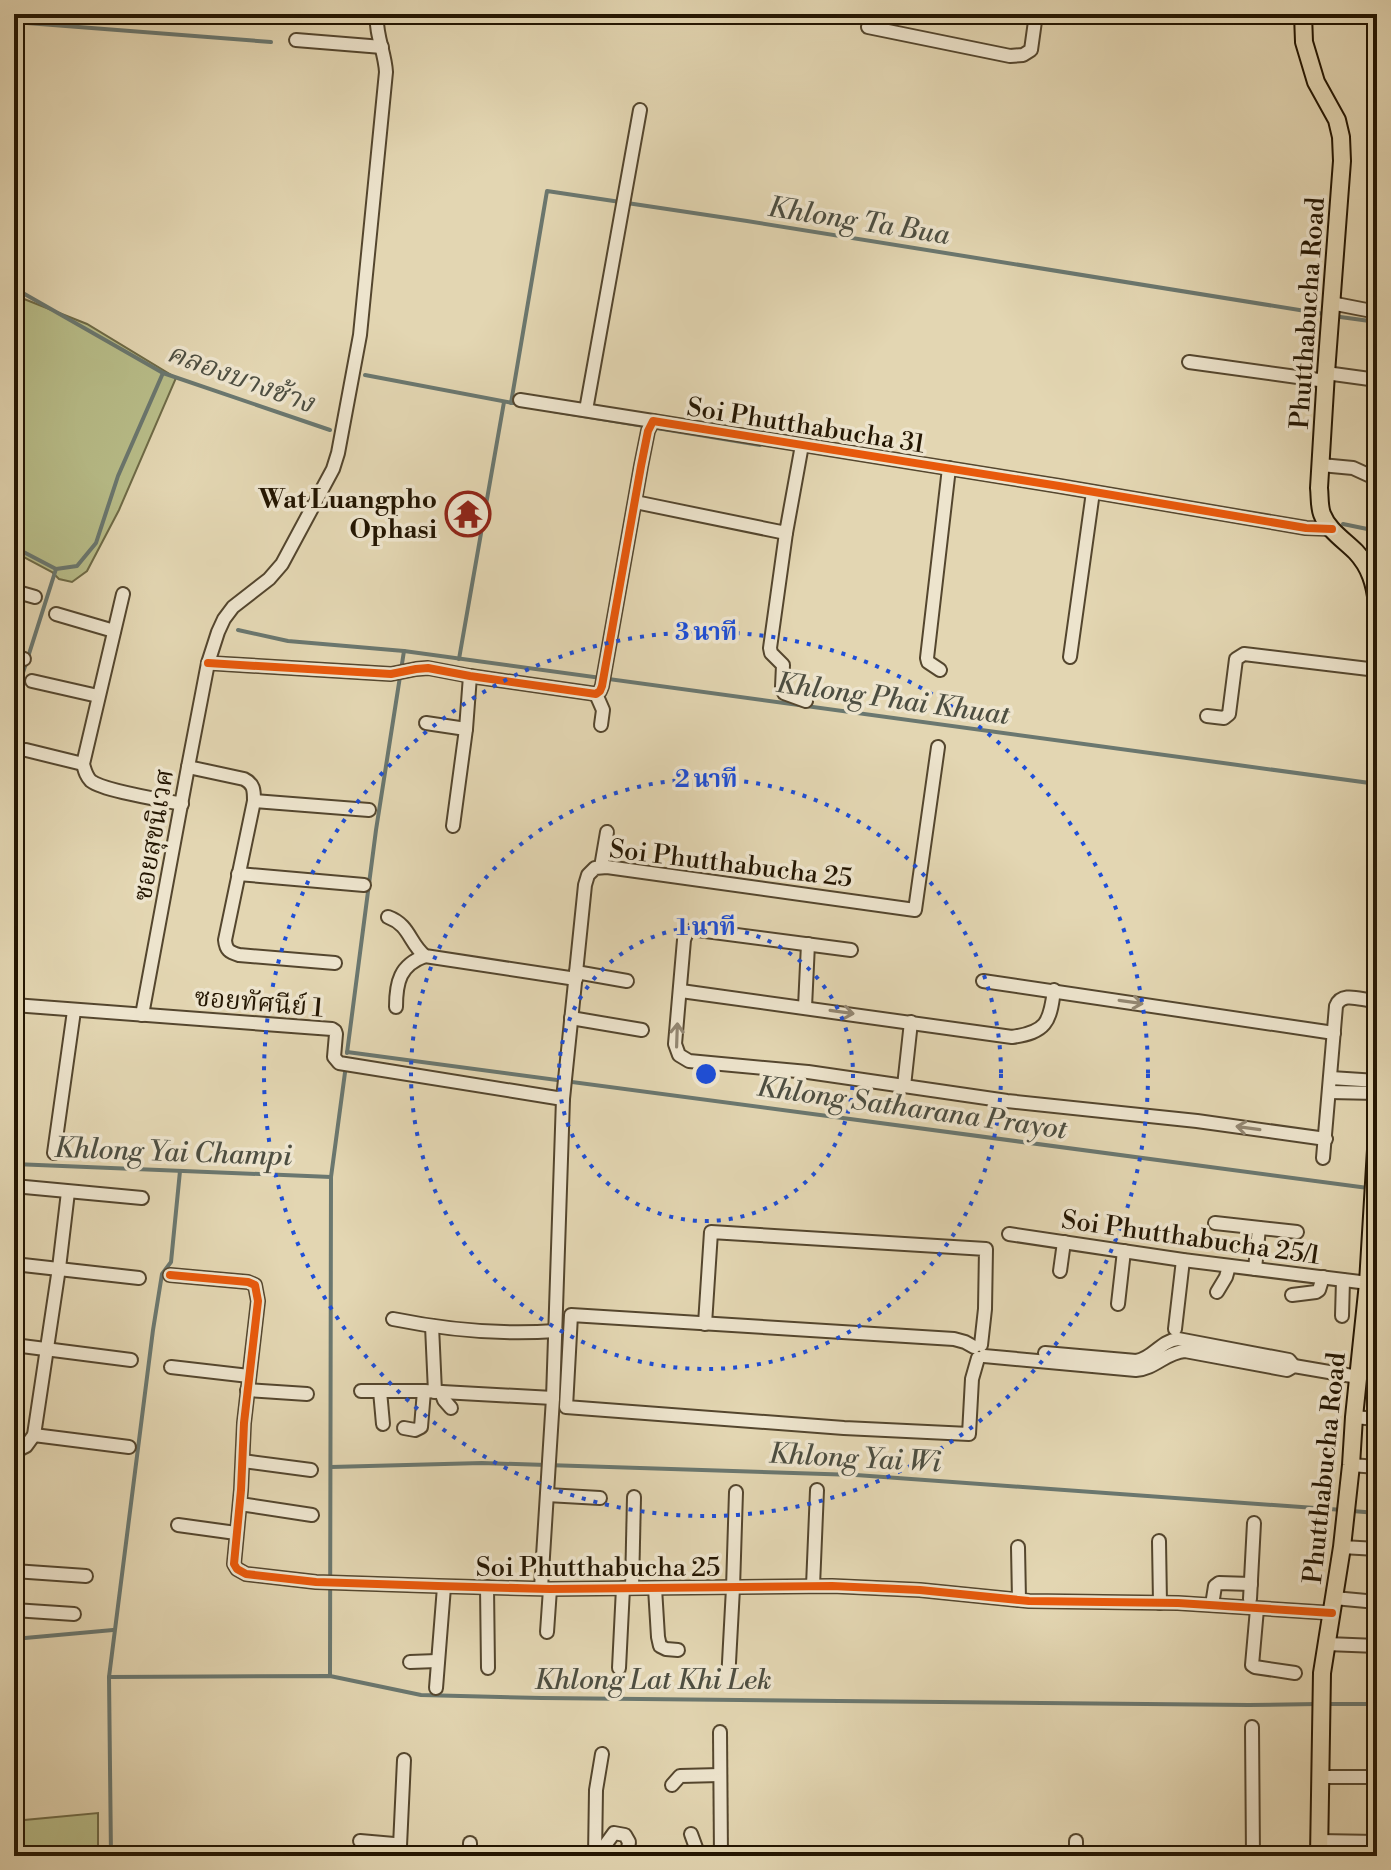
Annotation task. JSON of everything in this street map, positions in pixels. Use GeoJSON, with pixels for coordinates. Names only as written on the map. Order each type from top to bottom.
{"type":"FeatureCollection","features":[{"type":"Feature","properties":{"kind":"main road","name":"Phutthabucha Road"},"geometry":{"type":"LineString","coordinates":[[1303,14],[1304,42],[1309,61],[1316,82],[1337,120],[1342,161],[1320,504],[1322,514],[1332,529],[1358,554],[1369,571],[1375,584],[1377,604]]}},
{"type":"Feature","properties":{"kind":"main road","name":"Phutthabucha Road"},"geometry":{"type":"LineString","coordinates":[[1319,1848],[1322,1673],[1342,1547],[1358,1377],[1370,1341],[1374,1240],[1372,1190],[1377,1133]]}},
{"type":"Feature","properties":{"kind":"street","name":"ซอยสุขนิเวศ"},"geometry":{"type":"LineString","coordinates":[[143,1010],[208,663],[218,632],[233,607],[269,579],[282,564],[333,469],[338,453],[360,335],[386,72],[385,55],[376,25],[377,14]]}},
{"type":"Feature","properties":{"kind":"street"},"geometry":{"type":"LineString","coordinates":[[868,27],[1010,56],[1023,55],[1031,50],[1036,14]]}},
{"type":"Feature","properties":{"kind":"street"},"geometry":{"type":"LineString","coordinates":[[296,40],[382,47]]}},
{"type":"Feature","properties":{"kind":"street"},"geometry":{"type":"LineString","coordinates":[[586,410],[640,110]]}},
{"type":"Feature","properties":{"kind":"street"},"geometry":{"type":"LineString","coordinates":[[1331,312],[1377,312]]}},
{"type":"Feature","properties":{"kind":"street"},"geometry":{"type":"LineString","coordinates":[[1189,362],[1377,380]]}},
{"type":"Feature","properties":{"kind":"street"},"geometry":{"type":"LineString","coordinates":[[520,400],[651,424]]}},
{"type":"Feature","properties":{"kind":"street","name":"Soi Phutthabucha 31"},"geometry":{"type":"LineString","coordinates":[[601,725],[601,684],[651,424],[949,468],[1306,528],[1332,529]]}},
{"type":"Feature","properties":{"kind":"street"},"geometry":{"type":"LineString","coordinates":[[802,445],[787,519],[770,648],[783,665],[784,693],[806,701]]}},
{"type":"Feature","properties":{"kind":"street"},"geometry":{"type":"LineString","coordinates":[[1321,465],[1353,468],[1377,479]]}},
{"type":"Feature","properties":{"kind":"street"},"geometry":{"type":"LineString","coordinates":[[940,670],[927,658],[949,468]]}},
{"type":"Feature","properties":{"kind":"street"},"geometry":{"type":"LineString","coordinates":[[1070,657],[1093,492]]}},
{"type":"Feature","properties":{"kind":"street"},"geometry":{"type":"LineString","coordinates":[[635,502],[786,533]]}},
{"type":"Feature","properties":{"kind":"street"},"geometry":{"type":"LineString","coordinates":[[14,591],[35,597]]}},
{"type":"Feature","properties":{"kind":"street"},"geometry":{"type":"LineString","coordinates":[[123,594],[83,764],[88,779],[96,784],[182,804]]}},
{"type":"Feature","properties":{"kind":"street"},"geometry":{"type":"LineString","coordinates":[[56,614],[114,631]]}},
{"type":"Feature","properties":{"kind":"street"},"geometry":{"type":"LineString","coordinates":[[1207,716],[1224,718],[1229,714],[1236,659],[1244,654],[1377,670]]}},
{"type":"Feature","properties":{"kind":"street"},"geometry":{"type":"LineString","coordinates":[[208,663],[391,674],[428,668],[470,676],[601,684]]}},
{"type":"Feature","properties":{"kind":"street"},"geometry":{"type":"LineString","coordinates":[[453,826],[470,676]]}},
{"type":"Feature","properties":{"kind":"street"},"geometry":{"type":"LineString","coordinates":[[32,681],[98,696]]}},
{"type":"Feature","properties":{"kind":"street"},"geometry":{"type":"LineString","coordinates":[[426,723],[466,729]]}},
{"type":"Feature","properties":{"kind":"street","name":"Soi Phutthabucha 25"},"geometry":{"type":"LineString","coordinates":[[545,1588],[563,1099],[588,875],[601,867],[915,910],[938,747]]}},
{"type":"Feature","properties":{"kind":"street"},"geometry":{"type":"LineString","coordinates":[[26,750],[83,764]]}},
{"type":"Feature","properties":{"kind":"street"},"geometry":{"type":"LineString","coordinates":[[188,767],[244,779],[254,788],[226,948],[230,953],[239,955],[335,963]]}},
{"type":"Feature","properties":{"kind":"street"},"geometry":{"type":"LineString","coordinates":[[254,801],[369,810]]}},
{"type":"Feature","properties":{"kind":"street"},"geometry":{"type":"LineString","coordinates":[[601,867],[607,832]]}},
{"type":"Feature","properties":{"kind":"street"},"geometry":{"type":"LineString","coordinates":[[238,874],[364,885]]}},
{"type":"Feature","properties":{"kind":"street"},"geometry":{"type":"LineString","coordinates":[[388,917],[401,923],[425,956]]}},
{"type":"Feature","properties":{"kind":"street"},"geometry":{"type":"LineString","coordinates":[[851,950],[692,930],[687,932],[675,1044],[679,1055],[689,1061],[808,1072],[1007,1101],[1197,1121],[1326,1139]]}},
{"type":"Feature","properties":{"kind":"street"},"geometry":{"type":"LineString","coordinates":[[805,1007],[808,944]]}},
{"type":"Feature","properties":{"kind":"street"},"geometry":{"type":"LineString","coordinates":[[396,1007],[400,978],[413,960],[425,956],[627,981]]}},
{"type":"Feature","properties":{"kind":"street"},"geometry":{"type":"LineString","coordinates":[[983,981],[1334,1033]]}},
{"type":"Feature","properties":{"kind":"street"},"geometry":{"type":"LineString","coordinates":[[681,991],[1012,1037],[1032,1034],[1043,1027],[1051,1013],[1054,990]]}},
{"type":"Feature","properties":{"kind":"street"},"geometry":{"type":"LineString","coordinates":[[1323,1158],[1336,1006],[1343,997],[1368,1000]]}},
{"type":"Feature","properties":{"kind":"street","name":"ซอยทัศนีย์ 1"},"geometry":{"type":"LineString","coordinates":[[14,1005],[74,1011],[143,1010],[332,1029],[336,1034],[335,1061],[344,1064],[563,1099]]}},
{"type":"Feature","properties":{"kind":"street"},"geometry":{"type":"LineString","coordinates":[[54,1153],[74,1011]]}},
{"type":"Feature","properties":{"kind":"street"},"geometry":{"type":"LineString","coordinates":[[571,1018],[642,1030]]}},
{"type":"Feature","properties":{"kind":"street"},"geometry":{"type":"LineString","coordinates":[[904,1086],[911,1022]]}},
{"type":"Feature","properties":{"kind":"street"},"geometry":{"type":"LineString","coordinates":[[1331,1085],[1377,1081]]}},
{"type":"Feature","properties":{"kind":"street"},"geometry":{"type":"LineString","coordinates":[[1331,1085],[1377,1093]]}},
{"type":"Feature","properties":{"kind":"street"},"geometry":{"type":"LineString","coordinates":[[14,1186],[142,1198]]}},
{"type":"Feature","properties":{"kind":"street"},"geometry":{"type":"LineString","coordinates":[[14,1452],[26,1446],[34,1435],[68,1192]]}},
{"type":"Feature","properties":{"kind":"street"},"geometry":{"type":"LineString","coordinates":[[1215,1223],[1297,1232]]}},
{"type":"Feature","properties":{"kind":"street"},"geometry":{"type":"LineString","coordinates":[[1255,1269],[1259,1228]]}},
{"type":"Feature","properties":{"kind":"street"},"geometry":{"type":"LineString","coordinates":[[705,1324],[711,1232],[986,1249],[985,1309],[981,1351],[972,1379],[969,1434],[566,1407],[571,1315],[705,1324],[954,1339],[981,1351],[1136,1370],[1145,1370],[1169,1355],[1185,1351],[1287,1370],[1294,1366],[1358,1377]]}},
{"type":"Feature","properties":{"kind":"street","name":"Soi Phutthabucha 25/1"},"geometry":{"type":"LineString","coordinates":[[1009,1234],[1372,1284]]}},
{"type":"Feature","properties":{"kind":"street"},"geometry":{"type":"LineString","coordinates":[[1060,1271],[1064,1242]]}},
{"type":"Feature","properties":{"kind":"street"},"geometry":{"type":"LineString","coordinates":[[1118,1304],[1124,1251]]}},
{"type":"Feature","properties":{"kind":"street"},"geometry":{"type":"LineString","coordinates":[[1175,1329],[1183,1260]]}},
{"type":"Feature","properties":{"kind":"street"},"geometry":{"type":"LineString","coordinates":[[14,1264],[139,1278]]}},
{"type":"Feature","properties":{"kind":"street"},"geometry":{"type":"LineString","coordinates":[[1217,1292],[1229,1266]]}},
{"type":"Feature","properties":{"kind":"street","name":"Soi Phutthabucha 25"},"geometry":{"type":"LineString","coordinates":[[170,1275],[255,1285],[258,1301],[244,1423],[234,1564],[246,1574],[316,1582],[444,1587],[813,1586],[920,1590],[1019,1600],[1333,1606],[1377,1602]]}},
{"type":"Feature","properties":{"kind":"street"},"geometry":{"type":"LineString","coordinates":[[1292,1295],[1316,1292],[1323,1277]]}},
{"type":"Feature","properties":{"kind":"street"},"geometry":{"type":"LineString","coordinates":[[1342,1316],[1343,1280]]}},
{"type":"Feature","properties":{"kind":"street"},"geometry":{"type":"LineString","coordinates":[[393,1319],[504,1333],[556,1331]]}},
{"type":"Feature","properties":{"kind":"street"},"geometry":{"type":"LineString","coordinates":[[404,1428],[415,1430],[421,1427],[434,1392],[432,1326]]}},
{"type":"Feature","properties":{"kind":"street"},"geometry":{"type":"LineString","coordinates":[[14,1345],[131,1360]]}},
{"type":"Feature","properties":{"kind":"street"},"geometry":{"type":"LineString","coordinates":[[171,1367],[307,1394]]}},
{"type":"Feature","properties":{"kind":"street"},"geometry":{"type":"LineString","coordinates":[[361,1391],[553,1398]]}},
{"type":"Feature","properties":{"kind":"street"},"geometry":{"type":"LineString","coordinates":[[380,1391],[383,1424]]}},
{"type":"Feature","properties":{"kind":"street"},"geometry":{"type":"LineString","coordinates":[[434,1392],[451,1408]]}},
{"type":"Feature","properties":{"kind":"street"},"geometry":{"type":"LineString","coordinates":[[1354,1417],[1377,1419]]}},
{"type":"Feature","properties":{"kind":"street"},"geometry":{"type":"LineString","coordinates":[[34,1435],[129,1447]]}},
{"type":"Feature","properties":{"kind":"street"},"geometry":{"type":"LineString","coordinates":[[243,1461],[311,1470]]}},
{"type":"Feature","properties":{"kind":"street"},"geometry":{"type":"LineString","coordinates":[[1351,1465],[1377,1467]]}},
{"type":"Feature","properties":{"kind":"street"},"geometry":{"type":"LineString","coordinates":[[813,1586],[817,1490]]}},
{"type":"Feature","properties":{"kind":"street"},"geometry":{"type":"LineString","coordinates":[[728,1681],[736,1492]]}},
{"type":"Feature","properties":{"kind":"street"},"geometry":{"type":"LineString","coordinates":[[547,1495],[600,1498]]}},
{"type":"Feature","properties":{"kind":"street"},"geometry":{"type":"LineString","coordinates":[[619,1668],[634,1497]]}},
{"type":"Feature","properties":{"kind":"street"},"geometry":{"type":"LineString","coordinates":[[240,1504],[312,1515]]}},
{"type":"Feature","properties":{"kind":"street"},"geometry":{"type":"LineString","coordinates":[[1254,1523],[1252,1665],[1295,1673]]}},
{"type":"Feature","properties":{"kind":"street"},"geometry":{"type":"LineString","coordinates":[[178,1525],[236,1533]]}},
{"type":"Feature","properties":{"kind":"street"},"geometry":{"type":"LineString","coordinates":[[1159,1541],[1160,1603]]}},
{"type":"Feature","properties":{"kind":"street"},"geometry":{"type":"LineString","coordinates":[[1018,1547],[1019,1600]]}},
{"type":"Feature","properties":{"kind":"street"},"geometry":{"type":"LineString","coordinates":[[1342,1547],[1377,1549]]}},
{"type":"Feature","properties":{"kind":"street"},"geometry":{"type":"LineString","coordinates":[[14,1571],[86,1576]]}},
{"type":"Feature","properties":{"kind":"street"},"geometry":{"type":"LineString","coordinates":[[1212,1605],[1215,1586],[1219,1583],[1251,1584]]}},
{"type":"Feature","properties":{"kind":"street"},"geometry":{"type":"LineString","coordinates":[[436,1688],[444,1587]]}},
{"type":"Feature","properties":{"kind":"street"},"geometry":{"type":"LineString","coordinates":[[487,1587],[488,1668]]}},
{"type":"Feature","properties":{"kind":"street"},"geometry":{"type":"LineString","coordinates":[[545,1588],[547,1632]]}},
{"type":"Feature","properties":{"kind":"street"},"geometry":{"type":"LineString","coordinates":[[655,1588],[660,1646],[678,1650]]}},
{"type":"Feature","properties":{"kind":"street"},"geometry":{"type":"LineString","coordinates":[[14,1610],[74,1614]]}},
{"type":"Feature","properties":{"kind":"street"},"geometry":{"type":"LineString","coordinates":[[1327,1644],[1377,1646]]}},
{"type":"Feature","properties":{"kind":"street"},"geometry":{"type":"LineString","coordinates":[[410,1662],[437,1661]]}},
{"type":"Feature","properties":{"kind":"street"},"geometry":{"type":"LineString","coordinates":[[1252,1727],[1253,1856]]}},
{"type":"Feature","properties":{"kind":"street"},"geometry":{"type":"LineString","coordinates":[[720,1732],[721,1856]]}},
{"type":"Feature","properties":{"kind":"street"},"geometry":{"type":"LineString","coordinates":[[595,1856],[596,1790],[602,1754]]}},
{"type":"Feature","properties":{"kind":"street"},"geometry":{"type":"LineString","coordinates":[[400,1851],[404,1760]]}},
{"type":"Feature","properties":{"kind":"street"},"geometry":{"type":"LineString","coordinates":[[672,1785],[680,1776],[720,1775]]}},
{"type":"Feature","properties":{"kind":"street"},"geometry":{"type":"LineString","coordinates":[[1321,1777],[1377,1777]]}},
{"type":"Feature","properties":{"kind":"street"},"geometry":{"type":"LineString","coordinates":[[1363,1842],[1365,1827]]}},
{"type":"Feature","properties":{"kind":"street"},"geometry":{"type":"LineString","coordinates":[[606,1856],[606,1844],[614,1833],[625,1835],[629,1842],[627,1856]]}},
{"type":"Feature","properties":{"kind":"street"},"geometry":{"type":"LineString","coordinates":[[691,1834],[699,1856]]}},
{"type":"Feature","properties":{"kind":"street"},"geometry":{"type":"LineString","coordinates":[[360,1841],[394,1844],[400,1851]]}},
{"type":"Feature","properties":{"kind":"street"},"geometry":{"type":"LineString","coordinates":[[1076,1841],[1076,1856]]}},
{"type":"Feature","properties":{"kind":"street"},"geometry":{"type":"LineString","coordinates":[[1319,1848],[1377,1842]]}},
{"type":"Feature","properties":{"kind":"green space"},"geometry":{"type":"Polygon","coordinates":[[[14,295],[87,324],[176,378],[119,510],[87,571],[72,582],[59,579],[52,572],[14,552],[14,295]]]}},
{"type":"Feature","properties":{"kind":"green space"},"geometry":{"type":"Polygon","coordinates":[[[98,1813],[98,1856],[14,1856],[14,1821],[98,1813]]]}},
{"type":"Feature","properties":{"kind":"waterway"},"geometry":{"type":"LineString","coordinates":[[14,22],[271,42]]}},
{"type":"Feature","properties":{"kind":"waterway","name":"Khlong Ta Bua"},"geometry":{"type":"LineString","coordinates":[[511,403],[547,191],[1324,314]]}},
{"type":"Feature","properties":{"kind":"waterway","name":"คลองบางช้าง"},"geometry":{"type":"LineString","coordinates":[[14,288],[163,373],[330,430]]}},
{"type":"Feature","properties":{"kind":"waterway","name":"Khlong Ta Bua"},"geometry":{"type":"LineString","coordinates":[[1333,316],[1377,322]]}},
{"type":"Feature","properties":{"kind":"waterway"},"geometry":{"type":"LineString","coordinates":[[14,701],[56,569],[77,566],[96,543],[118,476],[163,373]]}},
{"type":"Feature","properties":{"kind":"waterway"},"geometry":{"type":"LineString","coordinates":[[365,375],[513,403]]}},
{"type":"Feature","properties":{"kind":"waterway"},"geometry":{"type":"LineString","coordinates":[[459,659],[504,402]]}},
{"type":"Feature","properties":{"kind":"waterway"},"geometry":{"type":"LineString","coordinates":[[553,411],[760,445]]}},
{"type":"Feature","properties":{"kind":"waterway"},"geometry":{"type":"LineString","coordinates":[[1343,524],[1377,531]]}},
{"type":"Feature","properties":{"kind":"waterway"},"geometry":{"type":"LineString","coordinates":[[14,547],[56,569]]}},
{"type":"Feature","properties":{"kind":"waterway","name":"Khlong Phai Khuat"},"geometry":{"type":"LineString","coordinates":[[238,630],[288,641],[404,651],[1377,784]]}},
{"type":"Feature","properties":{"kind":"waterway"},"geometry":{"type":"LineString","coordinates":[[347,1053],[376,830],[404,651]]}},
{"type":"Feature","properties":{"kind":"waterway","name":"Khlong Satharana Prayot"},"geometry":{"type":"LineString","coordinates":[[347,1052],[1368,1188]]}},
{"type":"Feature","properties":{"kind":"waterway"},"geometry":{"type":"LineString","coordinates":[[330,1676],[331,1177],[346,1065]]}},
{"type":"Feature","properties":{"kind":"waterway","name":"Khlong Yai Champi"},"geometry":{"type":"LineString","coordinates":[[14,1164],[331,1177]]}},
{"type":"Feature","properties":{"kind":"waterway"},"geometry":{"type":"LineString","coordinates":[[109,1677],[153,1330],[162,1274],[171,1262],[180,1171]]}},
{"type":"Feature","properties":{"kind":"waterway","name":"Khlong Yai Wi"},"geometry":{"type":"LineString","coordinates":[[331,1467],[482,1463],[856,1475],[1343,1510]]}},
{"type":"Feature","properties":{"kind":"waterway","name":"Khlong Yai Wi"},"geometry":{"type":"LineString","coordinates":[[1352,1511],[1377,1513]]}},
{"type":"Feature","properties":{"kind":"waterway"},"geometry":{"type":"LineString","coordinates":[[14,1639],[113,1630]]}},
{"type":"Feature","properties":{"kind":"waterway","name":"Khlong Lat Khi Lek"},"geometry":{"type":"LineString","coordinates":[[111,1856],[109,1677],[330,1676],[421,1695],[542,1698],[1318,1704]]}},
{"type":"Feature","properties":{"kind":"waterway","name":"Khlong Lat Khi Lek"},"geometry":{"type":"LineString","coordinates":[[1327,1704],[1377,1704]]}},
{"type":"Feature","properties":{"kind":"cycle path"},"geometry":{"type":"LineString","coordinates":[[208,663],[391,674],[428,668],[596,694],[602,686],[641,466],[653,421],[1306,528],[1332,529]]}},
{"type":"Feature","properties":{"kind":"cycle path"},"geometry":{"type":"LineString","coordinates":[[170,1275],[255,1285],[258,1301],[244,1423],[234,1564],[246,1574],[316,1582],[550,1589],[832,1586],[920,1590],[1029,1601],[1178,1603],[1332,1613]]}},
{"type":"Feature","properties":{"kind":"place","name":"Wat Luangpho Ophasi"},"geometry":{"type":"Point","coordinates":[468,514]}}]}
